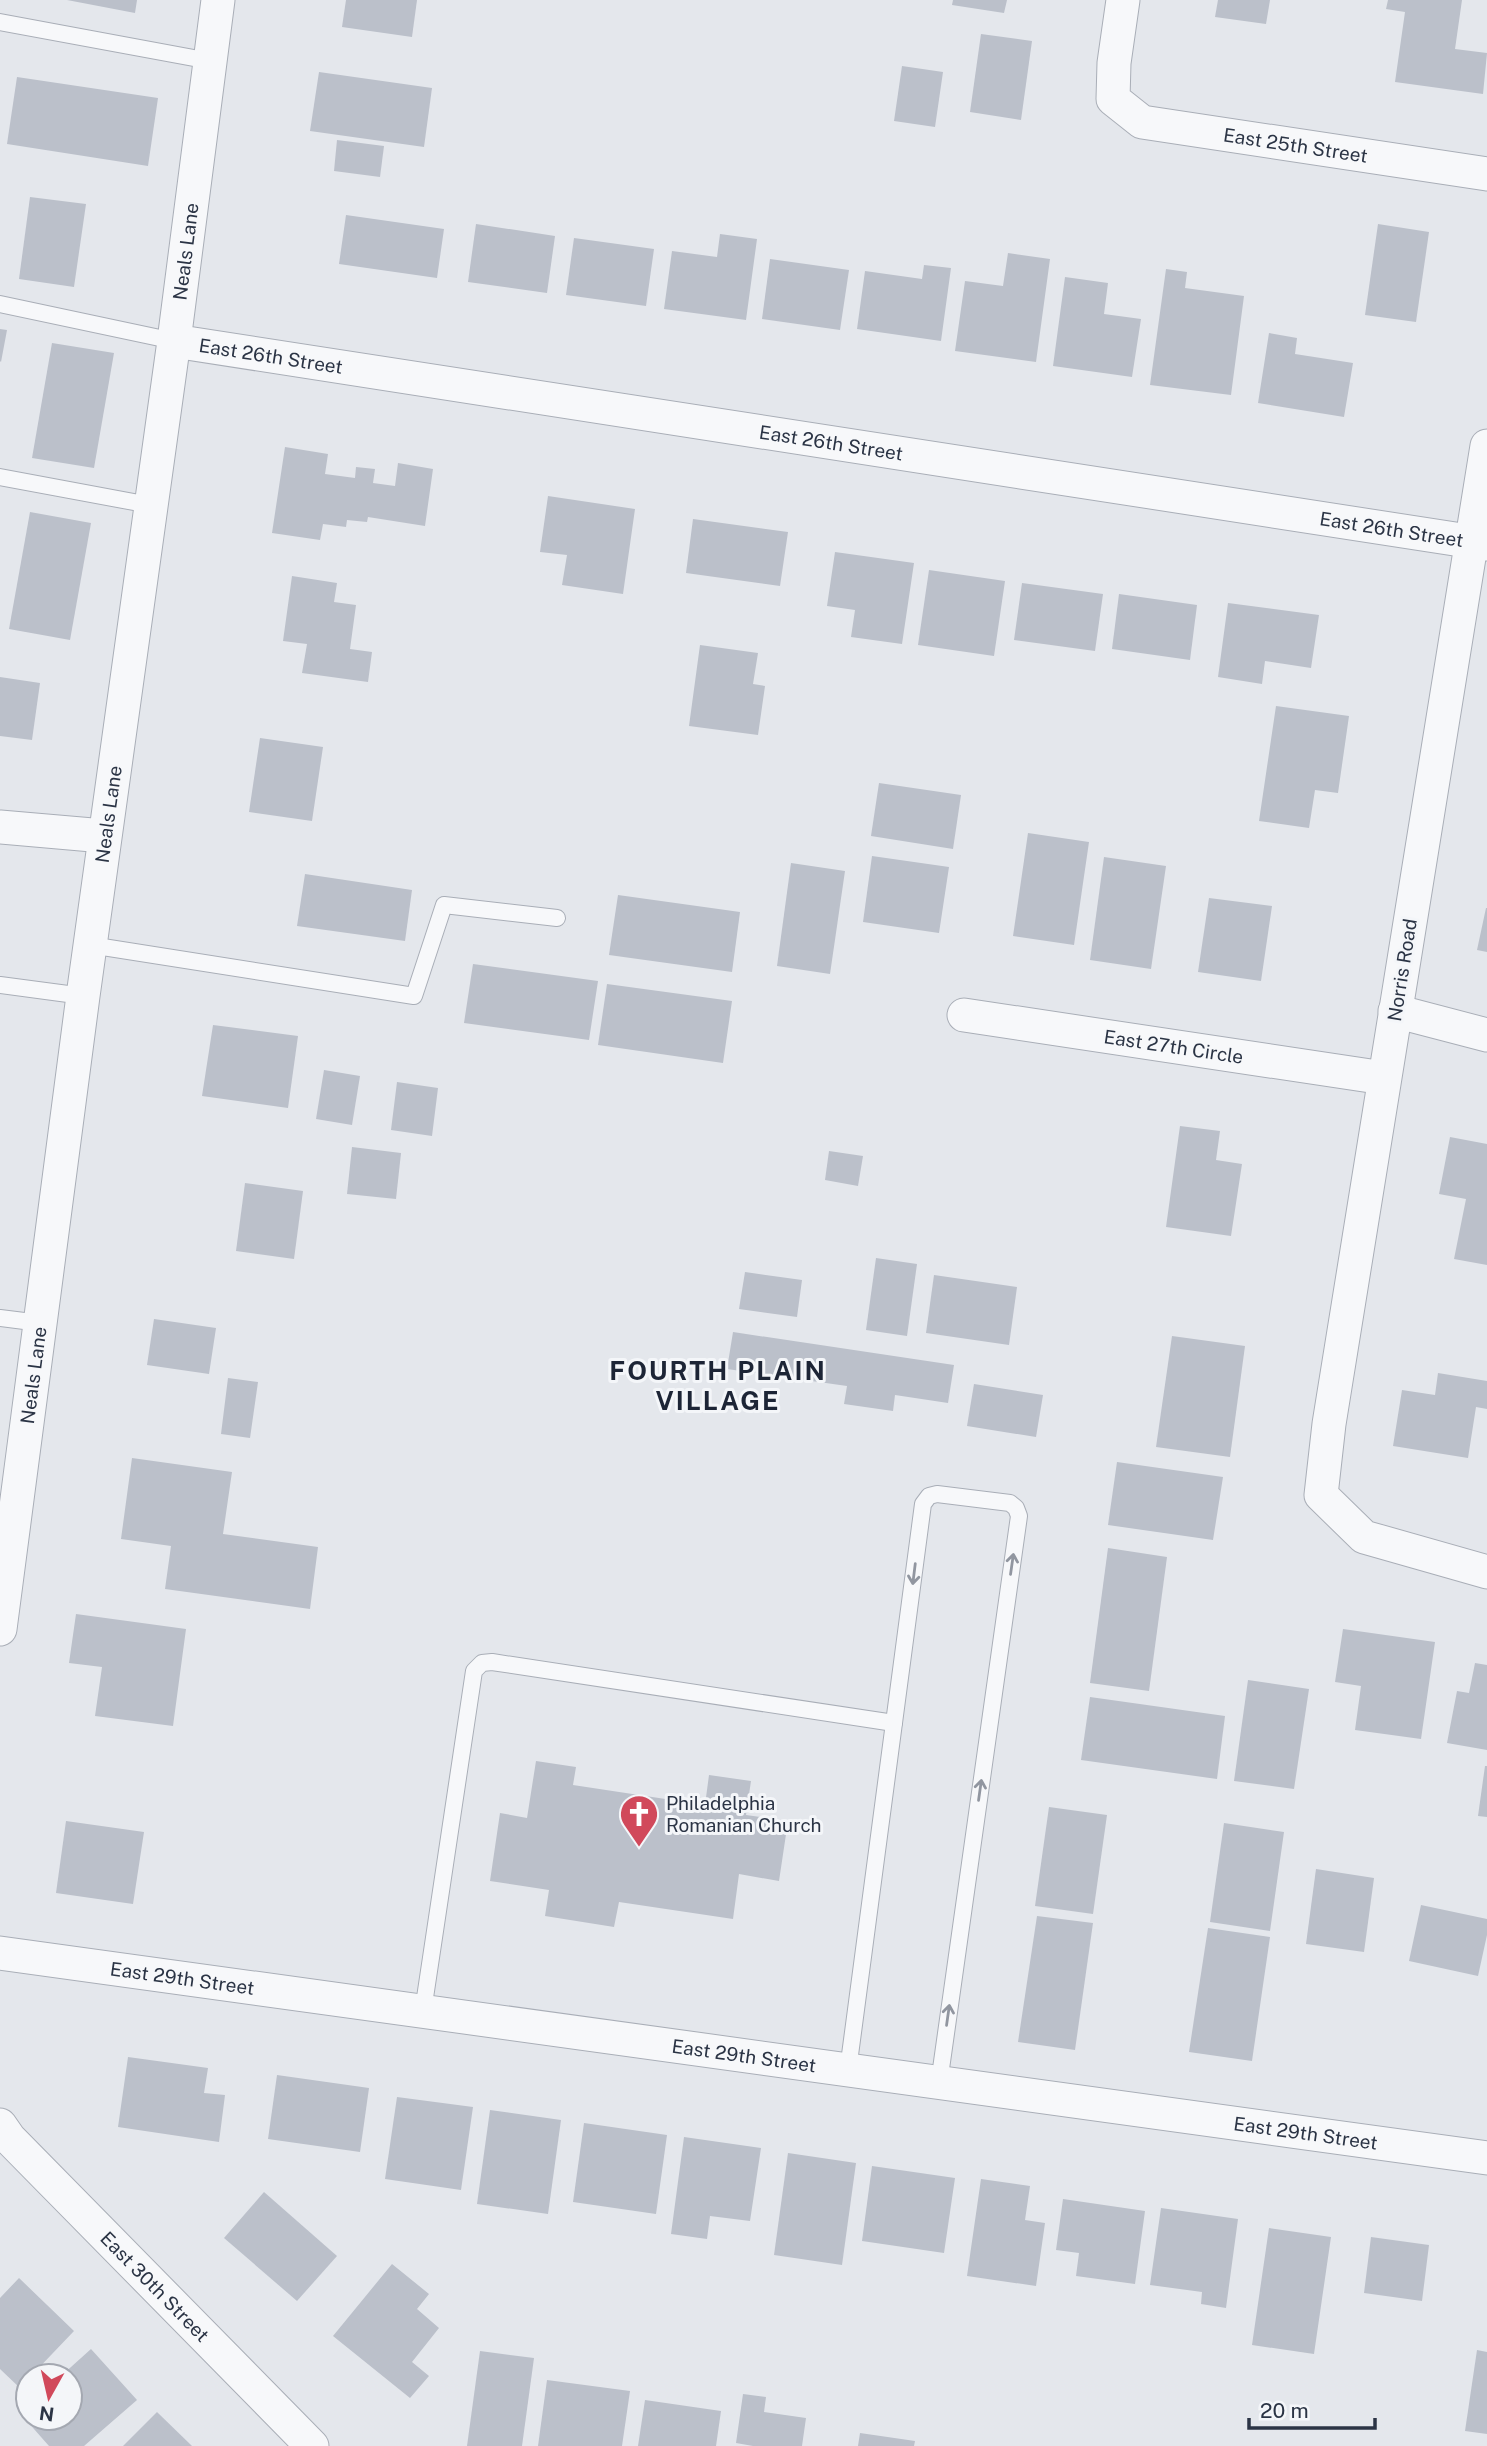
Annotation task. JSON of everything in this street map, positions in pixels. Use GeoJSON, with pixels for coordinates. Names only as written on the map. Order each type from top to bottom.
{"type":"FeatureCollection","features":[{"type":"Feature","properties":{"kind":"street","name":"Neals Lane"},"geometry":{"type":"LineString","coordinates":[[0,1629],[104,836],[174,341],[218,0]]}},
{"type":"Feature","properties":{"kind":"street","name":"East 25th Street"},"geometry":{"type":"LineString","coordinates":[[1122,0],[1114,63],[1113,99],[1142,122],[1487,174]]}},
{"type":"Feature","properties":{"kind":"street","name":"East 26th Street"},"geometry":{"type":"LineString","coordinates":[[174,341],[1479,542]]}},
{"type":"Feature","properties":{"kind":"street","name":"Norris Road"},"geometry":{"type":"LineString","coordinates":[[1487,446],[1479,542],[1395,1011],[1329,1424],[1321,1495],[1364,1537],[1487,1572]]}},
{"type":"Feature","properties":{"kind":"street"},"geometry":{"type":"LineString","coordinates":[[0,827],[104,836]]}},
{"type":"Feature","properties":{"kind":"street"},"geometry":{"type":"LineString","coordinates":[[1395,1011],[1487,1035]]}},
{"type":"Feature","properties":{"kind":"street","name":"East 27th Circle"},"geometry":{"type":"LineString","coordinates":[[964,1016],[1384,1078]]}},
{"type":"Feature","properties":{"kind":"street","name":"East 29th Street"},"geometry":{"type":"LineString","coordinates":[[0,1953],[1487,2158]]}},
{"type":"Feature","properties":{"kind":"street","name":"East 30th Street"},"geometry":{"type":"LineString","coordinates":[[0,2125],[9,2138],[313,2446]]}},
{"type":"Feature","properties":{"kind":"lane"},"geometry":{"type":"LineString","coordinates":[[0,22],[210,61]]}},
{"type":"Feature","properties":{"kind":"lane"},"geometry":{"type":"LineString","coordinates":[[0,304],[174,341]]}},
{"type":"Feature","properties":{"kind":"lane"},"geometry":{"type":"LineString","coordinates":[[0,477],[150,505]]}},
{"type":"Feature","properties":{"kind":"lane"},"geometry":{"type":"LineString","coordinates":[[90,945],[414,996],[444,905],[556,918]]}},
{"type":"Feature","properties":{"kind":"lane"},"geometry":{"type":"LineString","coordinates":[[0,985],[83,996]]}},
{"type":"Feature","properties":{"kind":"lane"},"geometry":{"type":"LineString","coordinates":[[0,1318],[40,1323]]}},
{"type":"Feature","properties":{"kind":"lane"},"geometry":{"type":"LineString","coordinates":[[848,2070],[923,1504],[929,1496],[937,1494],[1010,1503],[1019,1516],[939,2082]]}},
{"type":"Feature","properties":{"kind":"lane"},"geometry":{"type":"LineString","coordinates":[[423,2011],[474,1671],[482,1663],[505,1664],[894,1723]]}},
{"type":"Feature","properties":{"kind":"building"},"geometry":{"type":"Polygon","coordinates":[[[67,0],[137,0],[135,13],[67,0]]]}},
{"type":"Feature","properties":{"kind":"building"},"geometry":{"type":"Polygon","coordinates":[[[346,0],[417,0],[412,37],[342,27],[346,0]]]}},
{"type":"Feature","properties":{"kind":"building"},"geometry":{"type":"Polygon","coordinates":[[[953,0],[1007,0],[1004,13],[952,5],[953,0]]]}},
{"type":"Feature","properties":{"kind":"building"},"geometry":{"type":"Polygon","coordinates":[[[1218,0],[1270,0],[1266,24],[1215,17],[1218,0]]]}},
{"type":"Feature","properties":{"kind":"building"},"geometry":{"type":"Polygon","coordinates":[[[1388,0],[1462,0],[1455,49],[1487,53],[1483,94],[1395,82],[1405,12],[1386,9],[1388,0]]]}},
{"type":"Feature","properties":{"kind":"building"},"geometry":{"type":"Polygon","coordinates":[[[981,34],[1032,41],[1021,120],[970,112],[981,34]]]}},
{"type":"Feature","properties":{"kind":"building"},"geometry":{"type":"Polygon","coordinates":[[[902,66],[943,72],[935,127],[894,121],[902,66]]]}},
{"type":"Feature","properties":{"kind":"building"},"geometry":{"type":"Polygon","coordinates":[[[319,72],[432,88],[424,147],[310,131],[319,72]]]}},
{"type":"Feature","properties":{"kind":"building"},"geometry":{"type":"Polygon","coordinates":[[[17,77],[158,98],[148,166],[7,144],[17,77]]]}},
{"type":"Feature","properties":{"kind":"building"},"geometry":{"type":"Polygon","coordinates":[[[337,140],[384,146],[380,177],[334,171],[337,140]]]}},
{"type":"Feature","properties":{"kind":"building"},"geometry":{"type":"Polygon","coordinates":[[[30,197],[86,204],[74,287],[19,279],[30,197]]]}},
{"type":"Feature","properties":{"kind":"building"},"geometry":{"type":"Polygon","coordinates":[[[346,215],[444,229],[437,278],[339,264],[346,215]]]}},
{"type":"Feature","properties":{"kind":"building"},"geometry":{"type":"Polygon","coordinates":[[[476,224],[555,236],[547,293],[468,282],[476,224]]]}},
{"type":"Feature","properties":{"kind":"building"},"geometry":{"type":"Polygon","coordinates":[[[1378,224],[1429,232],[1416,322],[1365,315],[1378,224]]]}},
{"type":"Feature","properties":{"kind":"building"},"geometry":{"type":"Polygon","coordinates":[[[720,234],[757,239],[746,320],[664,309],[672,251],[717,257],[720,234]]]}},
{"type":"Feature","properties":{"kind":"building"},"geometry":{"type":"Polygon","coordinates":[[[574,238],[654,249],[646,306],[566,295],[574,238]]]}},
{"type":"Feature","properties":{"kind":"building"},"geometry":{"type":"Polygon","coordinates":[[[1008,253],[1050,259],[1036,362],[955,351],[965,281],[1003,286],[1008,253]]]}},
{"type":"Feature","properties":{"kind":"building"},"geometry":{"type":"Polygon","coordinates":[[[770,259],[849,270],[840,330],[762,319],[770,259]]]}},
{"type":"Feature","properties":{"kind":"building"},"geometry":{"type":"Polygon","coordinates":[[[924,265],[951,268],[941,341],[857,329],[865,271],[922,279],[924,265]]]}},
{"type":"Feature","properties":{"kind":"building"},"geometry":{"type":"Polygon","coordinates":[[[1166,269],[1187,272],[1185,288],[1244,296],[1231,395],[1150,385],[1166,269]]]}},
{"type":"Feature","properties":{"kind":"building"},"geometry":{"type":"Polygon","coordinates":[[[1065,277],[1108,283],[1104,314],[1141,319],[1132,377],[1053,366],[1065,277]]]}},
{"type":"Feature","properties":{"kind":"building"},"geometry":{"type":"Polygon","coordinates":[[[0,329],[7,330],[1,362],[0,361],[0,329]]]}},
{"type":"Feature","properties":{"kind":"building"},"geometry":{"type":"Polygon","coordinates":[[[1269,333],[1297,338],[1295,354],[1353,363],[1344,417],[1258,403],[1269,333]]]}},
{"type":"Feature","properties":{"kind":"building"},"geometry":{"type":"Polygon","coordinates":[[[52,343],[114,353],[94,468],[32,458],[52,343]]]}},
{"type":"Feature","properties":{"kind":"building"},"geometry":{"type":"Polygon","coordinates":[[[285,447],[328,454],[325,474],[355,478],[356,467],[375,469],[373,483],[395,486],[398,463],[433,469],[425,526],[368,517],[367,522],[347,520],[346,527],[323,524],[320,540],[272,533],[285,447]]]}},
{"type":"Feature","properties":{"kind":"building"},"geometry":{"type":"Polygon","coordinates":[[[548,496],[635,509],[623,594],[562,585],[567,555],[540,552],[548,496]]]}},
{"type":"Feature","properties":{"kind":"building"},"geometry":{"type":"Polygon","coordinates":[[[30,512],[91,523],[70,640],[9,629],[30,512]]]}},
{"type":"Feature","properties":{"kind":"building"},"geometry":{"type":"Polygon","coordinates":[[[693,519],[788,532],[780,586],[686,573],[693,519]]]}},
{"type":"Feature","properties":{"kind":"building"},"geometry":{"type":"Polygon","coordinates":[[[835,552],[914,563],[902,644],[851,637],[855,610],[827,606],[835,552]]]}},
{"type":"Feature","properties":{"kind":"building"},"geometry":{"type":"Polygon","coordinates":[[[929,570],[1005,581],[994,656],[918,645],[929,570]]]}},
{"type":"Feature","properties":{"kind":"building"},"geometry":{"type":"Polygon","coordinates":[[[292,576],[337,583],[334,602],[356,605],[350,649],[372,652],[368,682],[302,673],[307,644],[283,641],[292,576]]]}},
{"type":"Feature","properties":{"kind":"building"},"geometry":{"type":"Polygon","coordinates":[[[1022,583],[1103,594],[1095,651],[1014,640],[1022,583]]]}},
{"type":"Feature","properties":{"kind":"building"},"geometry":{"type":"Polygon","coordinates":[[[1119,594],[1197,605],[1190,660],[1112,649],[1119,594]]]}},
{"type":"Feature","properties":{"kind":"building"},"geometry":{"type":"Polygon","coordinates":[[[1228,603],[1319,615],[1311,668],[1265,661],[1262,684],[1218,677],[1228,603]]]}},
{"type":"Feature","properties":{"kind":"building"},"geometry":{"type":"Polygon","coordinates":[[[700,645],[758,653],[753,684],[765,686],[758,735],[689,726],[700,645]]]}},
{"type":"Feature","properties":{"kind":"building"},"geometry":{"type":"Polygon","coordinates":[[[0,677],[40,683],[32,740],[0,736],[0,677]]]}},
{"type":"Feature","properties":{"kind":"building"},"geometry":{"type":"Polygon","coordinates":[[[1276,706],[1349,716],[1338,793],[1315,790],[1309,828],[1259,821],[1276,706]]]}},
{"type":"Feature","properties":{"kind":"building"},"geometry":{"type":"Polygon","coordinates":[[[260,738],[323,747],[312,821],[249,812],[260,738]]]}},
{"type":"Feature","properties":{"kind":"building"},"geometry":{"type":"Polygon","coordinates":[[[879,783],[961,795],[953,849],[871,836],[879,783]]]}},
{"type":"Feature","properties":{"kind":"building"},"geometry":{"type":"Polygon","coordinates":[[[1028,833],[1089,842],[1074,945],[1013,936],[1028,833]]]}},
{"type":"Feature","properties":{"kind":"building"},"geometry":{"type":"Polygon","coordinates":[[[872,856],[949,867],[939,933],[863,922],[872,856]]]}},
{"type":"Feature","properties":{"kind":"building"},"geometry":{"type":"Polygon","coordinates":[[[1104,857],[1166,866],[1151,969],[1090,960],[1104,857]]]}},
{"type":"Feature","properties":{"kind":"building"},"geometry":{"type":"Polygon","coordinates":[[[791,863],[845,871],[830,974],[777,966],[791,863]]]}},
{"type":"Feature","properties":{"kind":"building"},"geometry":{"type":"Polygon","coordinates":[[[305,874],[412,890],[405,941],[297,926],[305,874]]]}},
{"type":"Feature","properties":{"kind":"building"},"geometry":{"type":"Polygon","coordinates":[[[618,895],[740,912],[732,972],[609,955],[618,895]]]}},
{"type":"Feature","properties":{"kind":"building"},"geometry":{"type":"Polygon","coordinates":[[[1209,898],[1272,906],[1261,981],[1198,972],[1209,898]]]}},
{"type":"Feature","properties":{"kind":"building"},"geometry":{"type":"Polygon","coordinates":[[[1487,908],[1487,952],[1477,950],[1487,908]]]}},
{"type":"Feature","properties":{"kind":"building"},"geometry":{"type":"Polygon","coordinates":[[[473,964],[598,981],[589,1040],[464,1023],[473,964]]]}},
{"type":"Feature","properties":{"kind":"building"},"geometry":{"type":"Polygon","coordinates":[[[607,984],[732,1001],[723,1063],[598,1045],[607,984]]]}},
{"type":"Feature","properties":{"kind":"building"},"geometry":{"type":"Polygon","coordinates":[[[213,1025],[298,1036],[288,1108],[202,1096],[213,1025]]]}},
{"type":"Feature","properties":{"kind":"building"},"geometry":{"type":"Polygon","coordinates":[[[324,1070],[360,1076],[352,1125],[316,1119],[324,1070]]]}},
{"type":"Feature","properties":{"kind":"building"},"geometry":{"type":"Polygon","coordinates":[[[397,1082],[438,1088],[432,1136],[391,1130],[397,1082]]]}},
{"type":"Feature","properties":{"kind":"building"},"geometry":{"type":"Polygon","coordinates":[[[1180,1126],[1220,1131],[1216,1160],[1242,1164],[1231,1236],[1166,1227],[1180,1126]]]}},
{"type":"Feature","properties":{"kind":"building"},"geometry":{"type":"Polygon","coordinates":[[[1450,1137],[1487,1144],[1487,1265],[1454,1259],[1466,1199],[1439,1194],[1450,1137]]]}},
{"type":"Feature","properties":{"kind":"building"},"geometry":{"type":"Polygon","coordinates":[[[352,1147],[401,1153],[396,1199],[347,1194],[352,1147]]]}},
{"type":"Feature","properties":{"kind":"building"},"geometry":{"type":"Polygon","coordinates":[[[829,1151],[863,1156],[858,1186],[825,1180],[829,1151]]]}},
{"type":"Feature","properties":{"kind":"building"},"geometry":{"type":"Polygon","coordinates":[[[245,1183],[303,1191],[294,1259],[236,1251],[245,1183]]]}},
{"type":"Feature","properties":{"kind":"building"},"geometry":{"type":"Polygon","coordinates":[[[876,1258],[917,1264],[907,1336],[866,1330],[876,1258]]]}},
{"type":"Feature","properties":{"kind":"building"},"geometry":{"type":"Polygon","coordinates":[[[745,1272],[802,1280],[797,1317],[739,1309],[745,1272]]]}},
{"type":"Feature","properties":{"kind":"building"},"geometry":{"type":"Polygon","coordinates":[[[934,1275],[1017,1287],[1009,1345],[926,1333],[934,1275]]]}},
{"type":"Feature","properties":{"kind":"building"},"geometry":{"type":"Polygon","coordinates":[[[154,1319],[216,1328],[209,1374],[147,1365],[154,1319]]]}},
{"type":"Feature","properties":{"kind":"building"},"geometry":{"type":"Polygon","coordinates":[[[733,1332],[954,1365],[948,1403],[895,1395],[893,1411],[844,1404],[847,1386],[727,1369],[733,1332]]]}},
{"type":"Feature","properties":{"kind":"building"},"geometry":{"type":"Polygon","coordinates":[[[1172,1336],[1245,1346],[1230,1457],[1156,1447],[1172,1336]]]}},
{"type":"Feature","properties":{"kind":"building"},"geometry":{"type":"Polygon","coordinates":[[[1438,1373],[1487,1381],[1487,1409],[1476,1407],[1468,1458],[1393,1446],[1402,1390],[1435,1395],[1438,1373]]]}},
{"type":"Feature","properties":{"kind":"building"},"geometry":{"type":"Polygon","coordinates":[[[228,1378],[258,1382],[250,1438],[221,1434],[228,1378]]]}},
{"type":"Feature","properties":{"kind":"building"},"geometry":{"type":"Polygon","coordinates":[[[974,1384],[1043,1395],[1036,1437],[967,1426],[974,1384]]]}},
{"type":"Feature","properties":{"kind":"building"},"geometry":{"type":"Polygon","coordinates":[[[132,1458],[232,1472],[223,1534],[318,1547],[310,1609],[165,1589],[171,1546],[121,1539],[132,1458]]]}},
{"type":"Feature","properties":{"kind":"building"},"geometry":{"type":"Polygon","coordinates":[[[1117,1462],[1223,1477],[1213,1540],[1108,1525],[1117,1462]]]}},
{"type":"Feature","properties":{"kind":"building"},"geometry":{"type":"Polygon","coordinates":[[[1108,1548],[1167,1557],[1149,1691],[1090,1683],[1108,1548]]]}},
{"type":"Feature","properties":{"kind":"building"},"geometry":{"type":"Polygon","coordinates":[[[76,1614],[186,1629],[173,1726],[95,1716],[102,1667],[69,1663],[76,1614]]]}},
{"type":"Feature","properties":{"kind":"building"},"geometry":{"type":"Polygon","coordinates":[[[1343,1629],[1435,1642],[1421,1739],[1355,1730],[1361,1686],[1335,1682],[1343,1629]]]}},
{"type":"Feature","properties":{"kind":"building"},"geometry":{"type":"Polygon","coordinates":[[[1475,1663],[1487,1665],[1487,1750],[1447,1743],[1457,1691],[1469,1693],[1475,1663]]]}},
{"type":"Feature","properties":{"kind":"building"},"geometry":{"type":"Polygon","coordinates":[[[1248,1680],[1309,1689],[1294,1789],[1234,1781],[1248,1680]]]}},
{"type":"Feature","properties":{"kind":"building"},"geometry":{"type":"Polygon","coordinates":[[[1090,1697],[1225,1716],[1217,1779],[1081,1760],[1090,1697]]]}},
{"type":"Feature","properties":{"kind":"building","name":"Philadelphia Romanian Church"},"geometry":{"type":"Polygon","coordinates":[[[536,1761],[576,1767],[573,1785],[705,1805],[709,1775],[751,1781],[746,1815],[788,1821],[779,1881],[739,1874],[733,1919],[619,1902],[614,1927],[545,1916],[549,1890],[490,1881],[500,1813],[527,1818],[536,1761]]]}},
{"type":"Feature","properties":{"kind":"building"},"geometry":{"type":"Polygon","coordinates":[[[1487,1766],[1487,1817],[1478,1816],[1487,1766]]]}},
{"type":"Feature","properties":{"kind":"building"},"geometry":{"type":"Polygon","coordinates":[[[1049,1807],[1107,1815],[1093,1914],[1035,1906],[1049,1807]]]}},
{"type":"Feature","properties":{"kind":"building"},"geometry":{"type":"Polygon","coordinates":[[[66,1821],[144,1832],[133,1904],[56,1893],[66,1821]]]}},
{"type":"Feature","properties":{"kind":"building"},"geometry":{"type":"Polygon","coordinates":[[[1224,1823],[1284,1832],[1270,1931],[1210,1922],[1224,1823]]]}},
{"type":"Feature","properties":{"kind":"building"},"geometry":{"type":"Polygon","coordinates":[[[1316,1869],[1374,1878],[1364,1952],[1306,1944],[1316,1869]]]}},
{"type":"Feature","properties":{"kind":"building"},"geometry":{"type":"Polygon","coordinates":[[[1421,1905],[1487,1919],[1487,1935],[1478,1976],[1409,1961],[1421,1905]]]}},
{"type":"Feature","properties":{"kind":"building"},"geometry":{"type":"Polygon","coordinates":[[[1037,1916],[1093,1923],[1075,2050],[1018,2042],[1037,1916]]]}},
{"type":"Feature","properties":{"kind":"building"},"geometry":{"type":"Polygon","coordinates":[[[1208,1928],[1270,1937],[1252,2061],[1189,2052],[1208,1928]]]}},
{"type":"Feature","properties":{"kind":"building"},"geometry":{"type":"Polygon","coordinates":[[[128,2057],[208,2068],[204,2093],[225,2095],[219,2142],[118,2127],[128,2057]]]}},
{"type":"Feature","properties":{"kind":"building"},"geometry":{"type":"Polygon","coordinates":[[[277,2075],[369,2088],[360,2152],[268,2139],[277,2075]]]}},
{"type":"Feature","properties":{"kind":"building"},"geometry":{"type":"Polygon","coordinates":[[[397,2097],[473,2107],[461,2190],[385,2179],[397,2097]]]}},
{"type":"Feature","properties":{"kind":"building"},"geometry":{"type":"Polygon","coordinates":[[[490,2110],[561,2120],[548,2214],[477,2204],[490,2110]]]}},
{"type":"Feature","properties":{"kind":"building"},"geometry":{"type":"Polygon","coordinates":[[[584,2123],[667,2135],[656,2214],[573,2202],[584,2123]]]}},
{"type":"Feature","properties":{"kind":"building"},"geometry":{"type":"Polygon","coordinates":[[[684,2137],[761,2148],[750,2221],[710,2216],[707,2239],[671,2234],[684,2137]]]}},
{"type":"Feature","properties":{"kind":"building"},"geometry":{"type":"Polygon","coordinates":[[[788,2153],[856,2163],[842,2265],[774,2255],[788,2153]]]}},
{"type":"Feature","properties":{"kind":"building"},"geometry":{"type":"Polygon","coordinates":[[[872,2166],[955,2178],[944,2253],[862,2241],[872,2166]]]}},
{"type":"Feature","properties":{"kind":"building"},"geometry":{"type":"Polygon","coordinates":[[[981,2179],[1030,2186],[1025,2220],[1045,2223],[1036,2286],[967,2276],[981,2179]]]}},
{"type":"Feature","properties":{"kind":"building"},"geometry":{"type":"Polygon","coordinates":[[[264,2192],[337,2256],[297,2301],[224,2238],[264,2192]]]}},
{"type":"Feature","properties":{"kind":"building"},"geometry":{"type":"Polygon","coordinates":[[[1063,2199],[1145,2211],[1135,2284],[1076,2276],[1079,2253],[1056,2250],[1063,2199]]]}},
{"type":"Feature","properties":{"kind":"building"},"geometry":{"type":"Polygon","coordinates":[[[1161,2208],[1238,2219],[1226,2308],[1201,2304],[1202,2292],[1150,2285],[1161,2208]]]}},
{"type":"Feature","properties":{"kind":"building"},"geometry":{"type":"Polygon","coordinates":[[[1269,2228],[1331,2237],[1314,2354],[1252,2345],[1269,2228]]]}},
{"type":"Feature","properties":{"kind":"building"},"geometry":{"type":"Polygon","coordinates":[[[1371,2237],[1429,2245],[1422,2301],[1364,2293],[1371,2237]]]}},
{"type":"Feature","properties":{"kind":"building"},"geometry":{"type":"Polygon","coordinates":[[[392,2264],[429,2294],[417,2309],[439,2328],[412,2362],[429,2376],[410,2398],[333,2336],[392,2264]]]}},
{"type":"Feature","properties":{"kind":"building"},"geometry":{"type":"Polygon","coordinates":[[[19,2278],[74,2331],[44,2362],[14,2362],[14,2382],[0,2369],[0,2298],[19,2278]]]}},
{"type":"Feature","properties":{"kind":"building"},"geometry":{"type":"Polygon","coordinates":[[[91,2349],[137,2400],[84,2446],[49,2446],[37,2432],[84,2432],[84,2362],[77,2362],[91,2349]]]}},
{"type":"Feature","properties":{"kind":"building"},"geometry":{"type":"Polygon","coordinates":[[[1477,2350],[1487,2352],[1487,2434],[1465,2431],[1477,2350]]]}},
{"type":"Feature","properties":{"kind":"building"},"geometry":{"type":"Polygon","coordinates":[[[480,2351],[534,2358],[522,2446],[467,2446],[480,2351]]]}},
{"type":"Feature","properties":{"kind":"building"},"geometry":{"type":"Polygon","coordinates":[[[547,2380],[630,2391],[622,2446],[538,2446],[547,2380]]]}},
{"type":"Feature","properties":{"kind":"building"},"geometry":{"type":"Polygon","coordinates":[[[743,2394],[766,2397],[764,2412],[806,2418],[802,2446],[753,2446],[736,2443],[743,2394]]]}},
{"type":"Feature","properties":{"kind":"building"},"geometry":{"type":"Polygon","coordinates":[[[645,2400],[721,2411],[716,2446],[638,2446],[645,2400]]]}},
{"type":"Feature","properties":{"kind":"building"},"geometry":{"type":"Polygon","coordinates":[[[157,2412],[192,2446],[123,2446],[157,2412]]]}},
{"type":"Feature","properties":{"kind":"building"},"geometry":{"type":"Polygon","coordinates":[[[860,2433],[915,2441],[914,2446],[858,2446],[860,2433]]]}},
{"type":"Feature","properties":{"kind":"place","name":"Philadelphia Romanian Church"},"geometry":{"type":"Point","coordinates":[639,1848]}},
{"type":"Feature","properties":{"kind":"district","name":"FOURTH PLAIN VILLAGE"},"geometry":{"type":"Point","coordinates":[718,1386]}}]}
